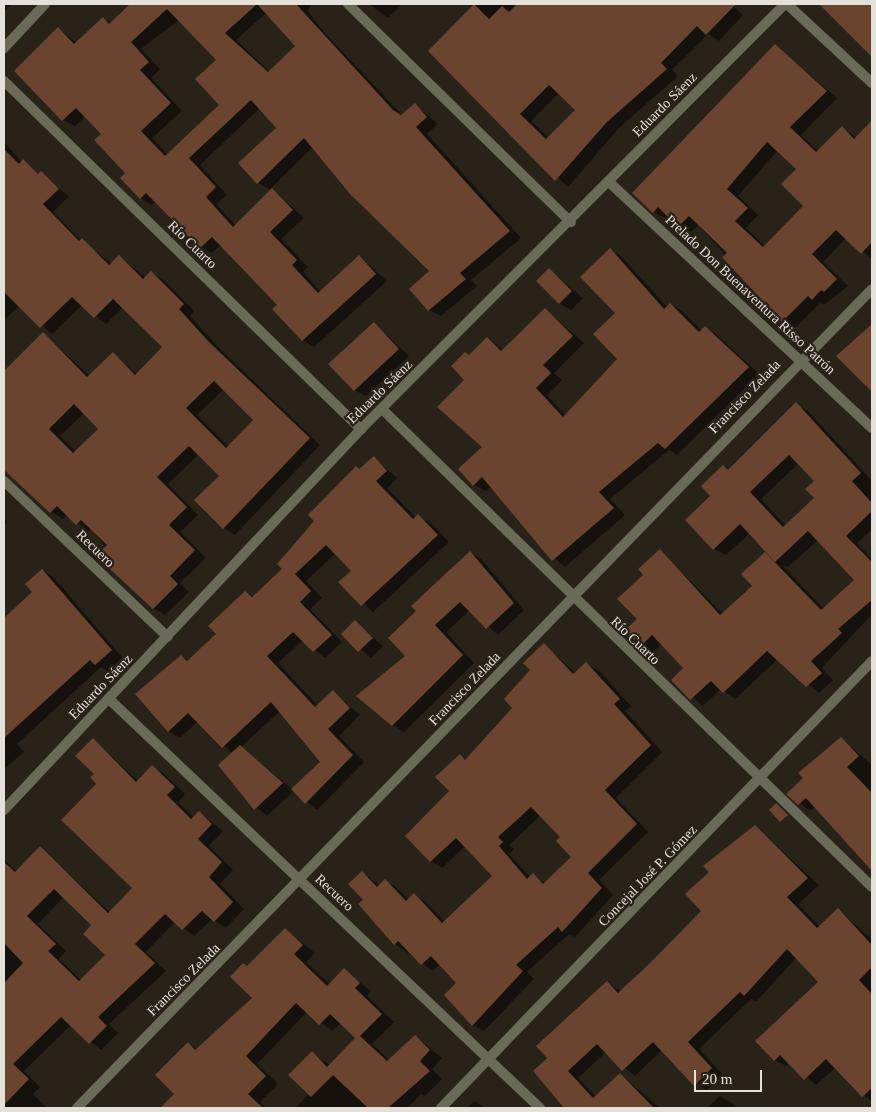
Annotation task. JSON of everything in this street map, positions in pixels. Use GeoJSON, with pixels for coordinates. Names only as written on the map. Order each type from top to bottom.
{"type":"FeatureCollection","features":[{"type":"Feature","properties":{"kind":"street"},"geometry":{"type":"LineString","coordinates":[[4,48],[46,4]]}},
{"type":"Feature","properties":{"kind":"street"},"geometry":{"type":"LineString","coordinates":[[348,4],[571,222]]}},
{"type":"Feature","properties":{"kind":"street"},"geometry":{"type":"LineString","coordinates":[[786,4],[872,83]]}},
{"type":"Feature","properties":{"kind":"street","name":"Eduardo Sáenz"},"geometry":{"type":"LineString","coordinates":[[4,810],[361,429],[571,222],[786,4]]}},
{"type":"Feature","properties":{"kind":"street","name":"Río Cuarto"},"geometry":{"type":"LineString","coordinates":[[4,80],[361,429]]}},
{"type":"Feature","properties":{"kind":"street","name":"Prelado Don Buenaventura Risso Patrón"},"geometry":{"type":"LineString","coordinates":[[609,182],[872,428]]}},
{"type":"Feature","properties":{"kind":"street","name":"Francisco Zelada"},"geometry":{"type":"LineString","coordinates":[[77,1108],[301,881],[570,597],[800,360],[872,289]]}},
{"type":"Feature","properties":{"kind":"street","name":"Río Cuarto"},"geometry":{"type":"LineString","coordinates":[[382,410],[570,597],[872,887]]}},
{"type":"Feature","properties":{"kind":"street","name":"Recuero"},"geometry":{"type":"LineString","coordinates":[[4,481],[168,637]]}},
{"type":"Feature","properties":{"kind":"street","name":"Concejal José P. Gómez"},"geometry":{"type":"LineString","coordinates":[[441,1108],[760,781],[872,661]]}},
{"type":"Feature","properties":{"kind":"street","name":"Recuero"},"geometry":{"type":"LineString","coordinates":[[109,699],[540,1108]]}},
{"type":"Feature","properties":{"kind":"building"},"geometry":{"type":"Polygon","coordinates":[[[130,4],[257,4],[296,4],[393,110],[401,115],[415,103],[427,117],[416,127],[510,231],[460,273],[466,279],[428,311],[409,289],[429,271],[350,194],[304,138],[257,184],[238,163],[276,128],[251,100],[189,158],[216,187],[206,197],[233,227],[272,188],[293,210],[270,232],[297,260],[292,265],[318,293],[359,255],[376,274],[302,341],[272,309],[277,305],[212,237],[200,248],[146,193],[140,199],[120,178],[125,173],[94,140],[101,134],[76,108],[62,121],[14,71],[58,27],[74,44],[103,17],[109,24],[130,4]],[[257,4],[225,33],[268,72],[295,46],[257,4]],[[167,9],[131,42],[149,62],[140,70],[171,103],[141,131],[165,156],[219,105],[195,79],[216,60],[167,9]]]}},
{"type":"Feature","properties":{"kind":"building"},"geometry":{"type":"Polygon","coordinates":[[[474,4],[489,19],[502,6],[509,12],[517,4],[736,4],[706,35],[697,26],[661,63],[667,69],[607,122],[555,181],[428,51],[474,4]],[[549,85],[520,114],[546,139],[575,110],[549,85]]]}},
{"type":"Feature","properties":{"kind":"building"},"geometry":{"type":"Polygon","coordinates":[[[819,4],[872,4],[872,57],[819,4]]]}},
{"type":"Feature","properties":{"kind":"building"},"geometry":{"type":"Polygon","coordinates":[[[775,44],[827,91],[790,127],[816,152],[842,126],[854,139],[872,120],[872,242],[861,254],[836,230],[812,254],[837,279],[824,292],[821,290],[812,300],[808,296],[782,322],[722,257],[727,253],[689,216],[678,227],[658,207],[653,213],[632,193],[775,44]],[[767,142],[727,189],[748,208],[735,221],[763,247],[803,206],[781,184],[796,169],[767,142]]]}},
{"type":"Feature","properties":{"kind":"building"},"geometry":{"type":"Polygon","coordinates":[[[4,149],[19,164],[23,159],[38,174],[41,171],[59,189],[43,204],[79,241],[82,238],[109,265],[119,255],[143,279],[151,271],[184,304],[179,309],[209,342],[310,438],[223,529],[194,500],[219,476],[189,446],[157,477],[187,507],[169,525],[195,550],[170,576],[178,584],[153,609],[96,556],[107,545],[81,520],[76,525],[57,506],[50,513],[4,470],[4,371],[43,332],[87,377],[113,352],[135,375],[162,347],[113,299],[94,318],[72,297],[40,328],[4,292],[4,149]],[[214,381],[186,408],[226,448],[253,420],[214,381]],[[74,404],[49,429],[73,453],[98,429],[74,404]]]}},
{"type":"Feature","properties":{"kind":"building"},"geometry":{"type":"Polygon","coordinates":[[[610,248],[664,309],[670,303],[699,332],[705,326],[749,367],[665,449],[658,443],[599,492],[614,508],[552,561],[482,477],[473,486],[458,469],[482,447],[437,407],[464,380],[451,366],[465,352],[469,355],[487,337],[501,351],[545,308],[573,336],[543,365],[551,373],[536,388],[563,417],[617,359],[593,334],[615,313],[580,277],[610,248]]]}},
{"type":"Feature","properties":{"kind":"building"},"geometry":{"type":"Polygon","coordinates":[[[549,268],[572,291],[559,304],[536,281],[549,268]]]}},
{"type":"Feature","properties":{"kind":"building"},"geometry":{"type":"Polygon","coordinates":[[[374,322],[399,349],[354,391],[328,364],[374,322]]]}},
{"type":"Feature","properties":{"kind":"building"},"geometry":{"type":"Polygon","coordinates":[[[872,324],[872,392],[836,356],[872,324]]]}},
{"type":"Feature","properties":{"kind":"building"},"geometry":{"type":"Polygon","coordinates":[[[796,402],[861,473],[852,481],[872,503],[872,511],[846,536],[872,562],[872,600],[838,629],[842,633],[811,661],[822,673],[806,687],[767,651],[723,693],[711,681],[690,700],[671,680],[683,668],[652,635],[641,646],[625,630],[637,619],[617,599],[643,575],[638,569],[660,549],[720,615],[752,586],[741,574],[765,552],[821,610],[854,580],[808,531],[775,562],[740,524],[713,550],[685,520],[710,496],[701,486],[723,465],[728,470],[796,402]],[[789,455],[750,492],[783,527],[814,498],[805,489],[814,481],[789,455]]]}},
{"type":"Feature","properties":{"kind":"building"},"geometry":{"type":"Polygon","coordinates":[[[374,456],[387,471],[376,481],[413,519],[418,514],[438,535],[361,606],[338,582],[351,571],[326,545],[295,574],[311,591],[300,602],[332,635],[313,652],[293,632],[267,656],[315,707],[333,690],[350,708],[328,729],[353,755],[305,804],[291,789],[320,762],[271,702],[222,748],[188,713],[168,732],[135,694],[181,655],[187,661],[216,634],[208,626],[245,591],[252,597],[282,569],[277,564],[314,521],[308,515],[356,466],[359,469],[374,456]]]}},
{"type":"Feature","properties":{"kind":"building"},"geometry":{"type":"Polygon","coordinates":[[[470,551],[514,603],[486,629],[460,602],[435,625],[463,655],[392,726],[356,696],[405,656],[388,638],[416,611],[411,606],[470,551]]]}},
{"type":"Feature","properties":{"kind":"building"},"geometry":{"type":"Polygon","coordinates":[[[42,569],[112,650],[95,665],[90,660],[4,738],[4,618],[32,592],[25,584],[42,569]]]}},
{"type":"Feature","properties":{"kind":"building"},"geometry":{"type":"Polygon","coordinates":[[[355,620],[373,638],[358,652],[341,634],[355,620]]]}},
{"type":"Feature","properties":{"kind":"building"},"geometry":{"type":"Polygon","coordinates":[[[544,643],[573,674],[586,662],[620,699],[614,704],[651,745],[605,790],[637,824],[588,873],[602,888],[562,932],[558,927],[516,965],[523,971],[472,1026],[444,995],[456,983],[431,956],[421,965],[398,941],[394,945],[358,904],[363,900],[348,884],[362,871],[377,887],[385,879],[406,901],[414,893],[442,923],[492,876],[456,838],[430,862],[405,836],[449,791],[435,777],[460,754],[465,760],[512,708],[504,699],[530,670],[523,663],[544,643]],[[531,807],[498,837],[503,842],[499,846],[527,879],[533,873],[543,884],[571,857],[556,841],[560,837],[531,807]]]}},
{"type":"Feature","properties":{"kind":"building"},"geometry":{"type":"Polygon","coordinates":[[[841,737],[859,756],[847,767],[872,793],[872,871],[806,798],[798,805],[786,794],[803,778],[798,773],[841,737]]]}},
{"type":"Feature","properties":{"kind":"building"},"geometry":{"type":"Polygon","coordinates":[[[93,738],[136,782],[152,765],[175,787],[167,795],[191,819],[199,811],[212,824],[198,839],[222,862],[209,877],[233,902],[214,922],[202,911],[182,930],[165,914],[135,944],[155,963],[98,1017],[107,1026],[89,1044],[61,1017],[13,1064],[29,1079],[4,1105],[4,983],[23,963],[4,943],[4,862],[15,872],[40,846],[108,913],[132,888],[61,820],[96,784],[90,777],[94,774],[75,756],[93,738]],[[54,889],[27,916],[56,944],[48,951],[79,981],[105,955],[83,934],[91,925],[54,889]]]}},
{"type":"Feature","properties":{"kind":"building"},"geometry":{"type":"Polygon","coordinates":[[[240,745],[283,783],[254,810],[218,765],[240,745]]]}},
{"type":"Feature","properties":{"kind":"building"},"geometry":{"type":"Polygon","coordinates":[[[776,803],[788,815],[780,822],[769,810],[776,803]]]}},
{"type":"Feature","properties":{"kind":"building"},"geometry":{"type":"Polygon","coordinates":[[[755,825],[808,878],[787,897],[817,928],[838,908],[872,945],[872,967],[859,980],[872,994],[872,1088],[862,1097],[826,1059],[804,1080],[780,1055],[774,1061],[755,1041],[818,982],[787,949],[744,996],[740,992],[688,1042],[712,1068],[694,1086],[653,1042],[622,1071],[597,1044],[568,1071],[593,1098],[620,1073],[654,1108],[564,1108],[533,1071],[547,1058],[536,1046],[607,981],[618,993],[651,962],[701,911],[685,894],[709,872],[703,866],[755,825]]]}},
{"type":"Feature","properties":{"kind":"building"},"geometry":{"type":"Polygon","coordinates":[[[285,928],[303,945],[294,954],[327,986],[344,968],[360,983],[355,988],[382,1014],[360,1036],[387,1061],[415,1035],[430,1050],[420,1061],[430,1071],[388,1108],[368,1108],[333,1075],[311,1097],[288,1075],[312,1051],[327,1067],[355,1038],[330,1014],[319,1025],[296,1003],[246,1056],[266,1076],[248,1094],[263,1108],[160,1108],[174,1094],[155,1075],[188,1042],[195,1050],[252,998],[230,977],[243,963],[247,966],[285,928]]]}}]}
